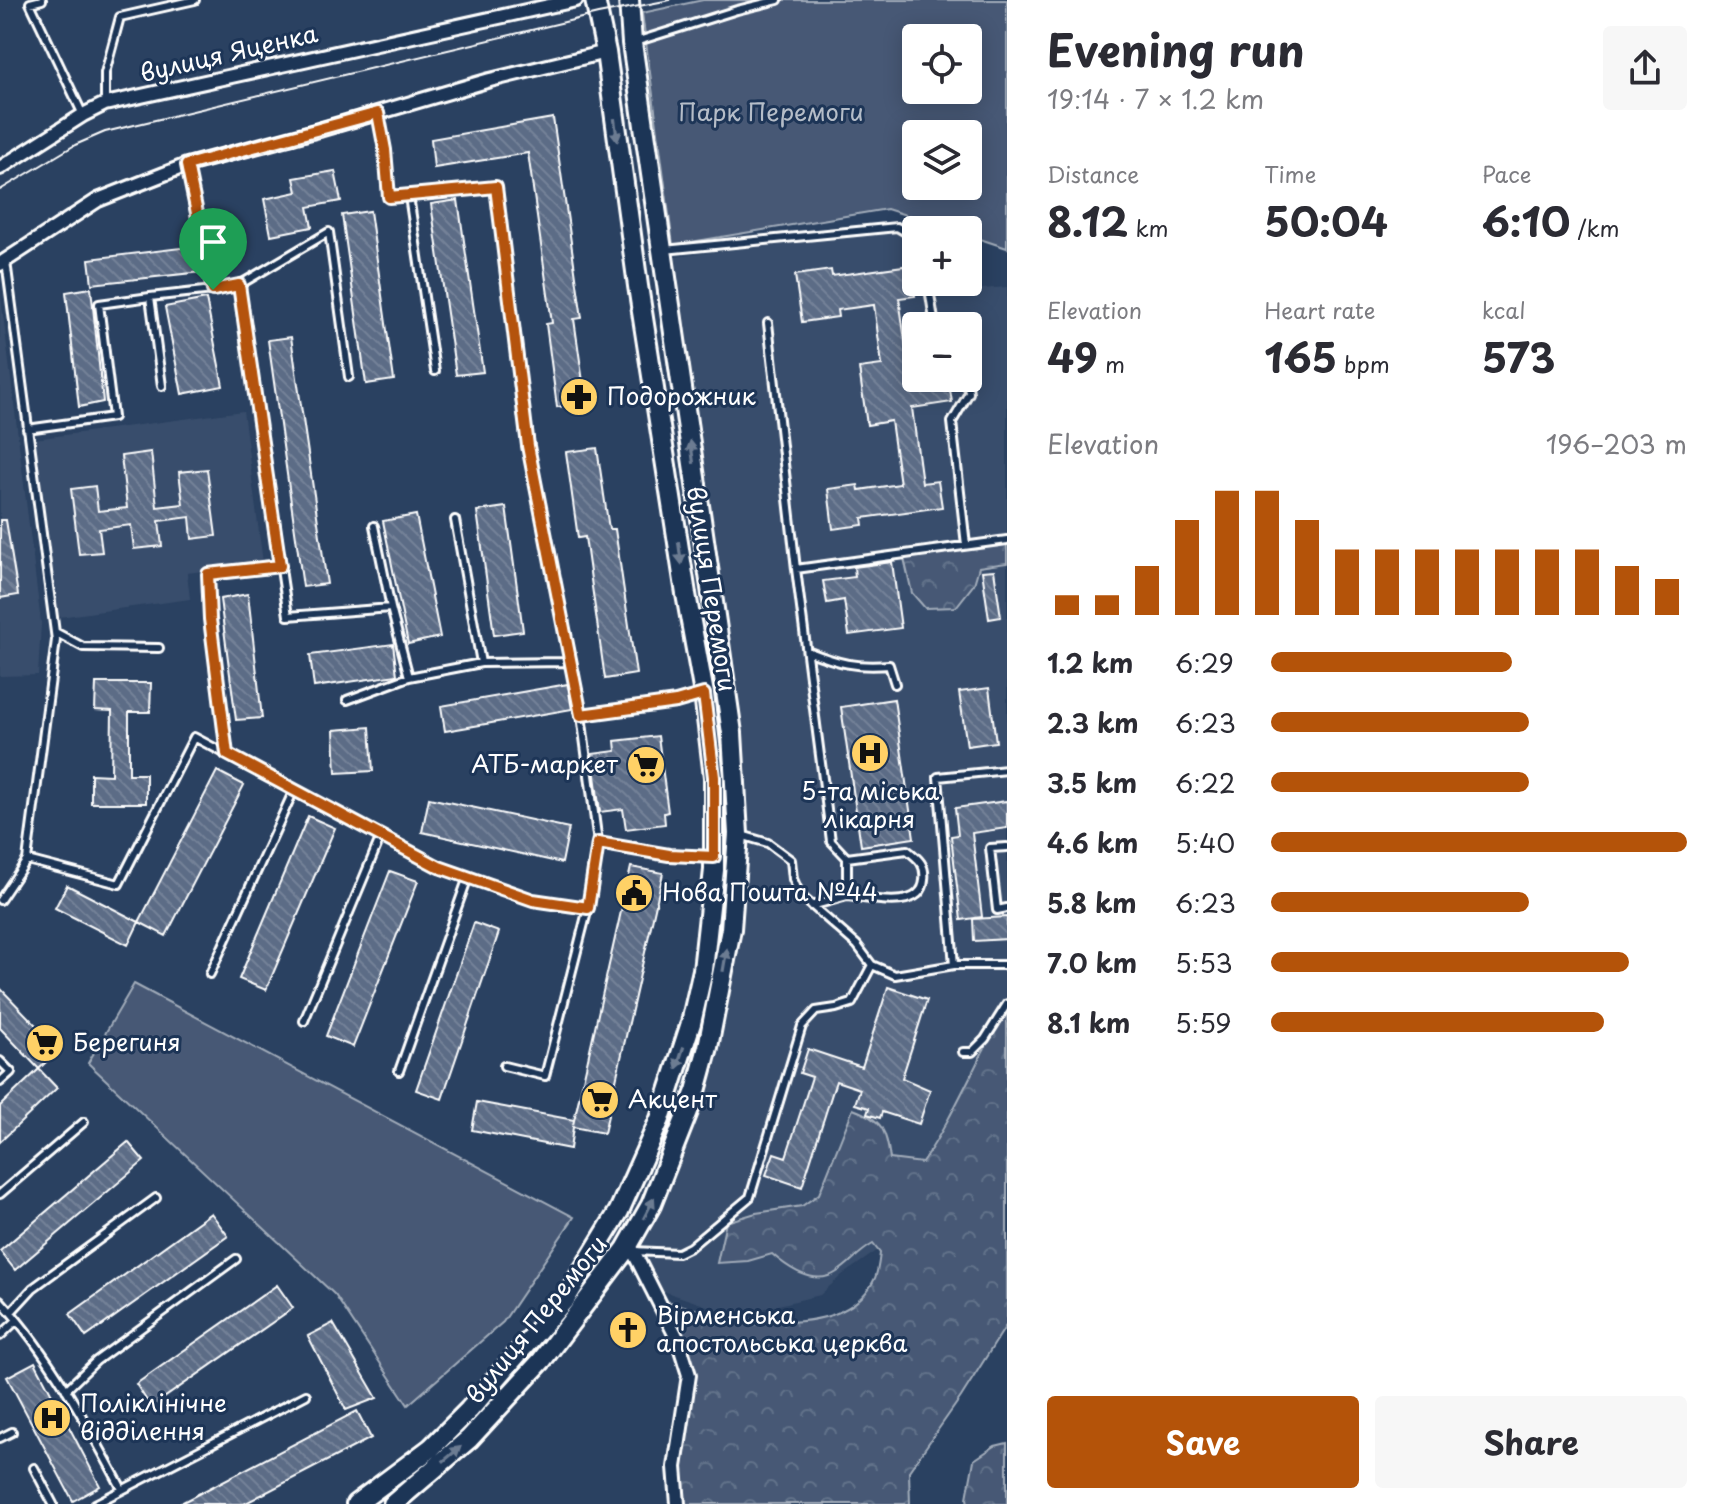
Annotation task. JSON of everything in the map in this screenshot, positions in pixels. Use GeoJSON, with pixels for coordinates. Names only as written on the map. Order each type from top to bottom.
{"type":"FeatureCollection","features":[{"type":"Feature","properties":{"kind":"main road","name":"вулиця Перемоги"},"geometry":{"type":"LineString","coordinates":[[356,1504],[431,1448],[469,1410],[566,1298],[619,1211],[660,1119],[691,1023],[710,921],[714,777],[704,694],[636,274],[606,52],[595,0]]}},
{"type":"Feature","properties":{"kind":"main road","name":"вулиця Перемоги"},"geometry":{"type":"LineString","coordinates":[[393,1504],[469,1439],[542,1360],[630,1250],[677,1145],[708,1047],[731,929],[738,834],[732,733],[632,43],[629,0]]}},
{"type":"Feature","properties":{"kind":"main road"},"geometry":{"type":"LineString","coordinates":[[636,274],[666,270]]}},
{"type":"Feature","properties":{"kind":"street","name":"вулиця Яценка"},"geometry":{"type":"LineString","coordinates":[[0,168],[105,104],[530,4],[576,0]]}},
{"type":"Feature","properties":{"kind":"street"},"geometry":{"type":"LineString","coordinates":[[3,262],[98,200],[187,165],[490,80],[606,52]]}},
{"type":"Feature","properties":{"kind":"street"},"geometry":{"type":"LineString","coordinates":[[630,1250],[678,1340],[689,1375],[675,1467],[678,1504]]}},
{"type":"Feature","properties":{"kind":"lane"},"geometry":{"type":"LineString","coordinates":[[42,0],[30,3],[83,115]]}},
{"type":"Feature","properties":{"kind":"lane"},"geometry":{"type":"LineString","coordinates":[[105,104],[105,73],[120,17],[195,0]]}},
{"type":"Feature","properties":{"kind":"lane"},"geometry":{"type":"LineString","coordinates":[[632,43],[778,0]]}},
{"type":"Feature","properties":{"kind":"lane"},"geometry":{"type":"LineString","coordinates":[[378,113],[389,197],[496,187],[528,446],[581,715],[598,843],[588,908],[545,1076],[504,1066]]}},
{"type":"Feature","properties":{"kind":"lane"},"geometry":{"type":"LineString","coordinates":[[187,165],[213,290]]}},
{"type":"Feature","properties":{"kind":"lane"},"geometry":{"type":"LineString","coordinates":[[409,196],[435,371]]}},
{"type":"Feature","properties":{"kind":"lane"},"geometry":{"type":"LineString","coordinates":[[664,250],[897,227],[902,230]]}},
{"type":"Feature","properties":{"kind":"lane"},"geometry":{"type":"LineString","coordinates":[[27,429],[113,417],[99,304],[239,285],[329,232],[349,377]]}},
{"type":"Feature","properties":{"kind":"lane"},"geometry":{"type":"LineString","coordinates":[[0,900],[27,860],[56,640],[3,262]]}},
{"type":"Feature","properties":{"kind":"lane"},"geometry":{"type":"LineString","coordinates":[[239,285],[288,616],[391,608]]}},
{"type":"Feature","properties":{"kind":"lane"},"geometry":{"type":"LineString","coordinates":[[150,297],[162,386]]}},
{"type":"Feature","properties":{"kind":"lane"},"geometry":{"type":"LineString","coordinates":[[768,323],[831,841],[847,858],[847,896]]}},
{"type":"Feature","properties":{"kind":"lane"},"geometry":{"type":"LineString","coordinates":[[966,545],[952,422],[969,392]]}},
{"type":"Feature","properties":{"kind":"lane"},"geometry":{"type":"LineString","coordinates":[[455,520],[481,663]]}},
{"type":"Feature","properties":{"kind":"lane"},"geometry":{"type":"LineString","coordinates":[[374,526],[409,677]]}},
{"type":"Feature","properties":{"kind":"lane"},"geometry":{"type":"LineString","coordinates":[[796,569],[1007,540]]}},
{"type":"Feature","properties":{"kind":"lane"},"geometry":{"type":"LineString","coordinates":[[227,754],[210,619],[208,574],[280,566]]}},
{"type":"Feature","properties":{"kind":"lane"},"geometry":{"type":"LineString","coordinates":[[55,632],[83,647],[159,648]]}},
{"type":"Feature","properties":{"kind":"lane"},"geometry":{"type":"LineString","coordinates":[[807,651],[843,665],[889,665],[895,684]]}},
{"type":"Feature","properties":{"kind":"lane"},"geometry":{"type":"LineString","coordinates":[[347,700],[409,677],[481,663],[571,662]]}},
{"type":"Feature","properties":{"kind":"lane"},"geometry":{"type":"LineString","coordinates":[[581,715],[676,702],[704,694]]}},
{"type":"Feature","properties":{"kind":"lane"},"geometry":{"type":"LineString","coordinates":[[27,860],[119,884],[194,737],[439,867],[533,900],[588,908]]}},
{"type":"Feature","properties":{"kind":"lane"},"geometry":{"type":"LineString","coordinates":[[954,965],[938,777],[1007,770]]}},
{"type":"Feature","properties":{"kind":"lane"},"geometry":{"type":"LineString","coordinates":[[210,974],[294,790]]}},
{"type":"Feature","properties":{"kind":"lane"},"geometry":{"type":"LineString","coordinates":[[738,834],[768,843],[791,860],[793,879],[800,895],[857,945],[872,965],[895,975],[954,965],[1007,965]]}},
{"type":"Feature","properties":{"kind":"lane"},"geometry":{"type":"LineString","coordinates":[[304,1021],[381,836]]}},
{"type":"Feature","properties":{"kind":"lane"},"geometry":{"type":"LineString","coordinates":[[598,843],[669,855],[714,857]]}},
{"type":"Feature","properties":{"kind":"lane"},"geometry":{"type":"LineString","coordinates":[[1007,847],[990,848],[997,910],[1007,908]]}},
{"type":"Feature","properties":{"kind":"lane"},"geometry":{"type":"LineString","coordinates":[[811,906],[847,896],[905,901],[914,897],[924,886],[925,869],[918,858],[907,850],[847,858]]}},
{"type":"Feature","properties":{"kind":"lane"},"geometry":{"type":"LineString","coordinates":[[399,1071],[468,877]]}},
{"type":"Feature","properties":{"kind":"lane"},"geometry":{"type":"LineString","coordinates":[[630,1250],[678,1253],[690,1247],[750,1197],[802,1026],[816,1011],[852,1003],[872,965]]}},
{"type":"Feature","properties":{"kind":"lane"},"geometry":{"type":"LineString","coordinates":[[963,1052],[972,1052],[985,1039],[1007,1004]]}},
{"type":"Feature","properties":{"kind":"lane"},"geometry":{"type":"LineString","coordinates":[[0,1061],[11,1072],[0,1082]]}},
{"type":"Feature","properties":{"kind":"lane"},"geometry":{"type":"LineString","coordinates":[[0,1194],[84,1122]]}},
{"type":"Feature","properties":{"kind":"lane"},"geometry":{"type":"LineString","coordinates":[[11,1312],[33,1288],[156,1198]]}},
{"type":"Feature","properties":{"kind":"lane"},"geometry":{"type":"LineString","coordinates":[[66,1390],[96,1361],[236,1259]]}},
{"type":"Feature","properties":{"kind":"lane"},"geometry":{"type":"LineString","coordinates":[[0,1300],[66,1390],[122,1489]]}},
{"type":"Feature","properties":{"kind":"lane"},"geometry":{"type":"LineString","coordinates":[[0,1336],[17,1320]]}},
{"type":"Feature","properties":{"kind":"lane"},"geometry":{"type":"LineString","coordinates":[[95,1504],[306,1395]]}},
{"type":"Feature","properties":{"kind":"lane"},"geometry":{"type":"LineString","coordinates":[[0,1438],[12,1432]]}},
{"type":"Feature","properties":{"kind":"lane"},"geometry":{"type":"LineString","coordinates":[[34,1468],[53,1504]]}},
{"type":"Feature","properties":{"kind":"shaded area","name":"5-та міська лікарня"},"geometry":{"type":"Polygon","coordinates":[[[902,227],[902,296],[982,296],[982,289],[1007,287],[1007,1067],[927,1216],[842,1275],[820,1295],[754,1311],[725,1312],[666,1292],[619,1258],[696,1091],[738,834],[667,258],[902,227]]]}},
{"type":"Feature","properties":{"kind":"shaded area"},"geometry":{"type":"Polygon","coordinates":[[[0,290],[41,623],[38,675],[0,676],[0,290]]]}},
{"type":"Feature","properties":{"kind":"shaded area"},"geometry":{"type":"Polygon","coordinates":[[[243,411],[263,563],[187,573],[190,599],[59,617],[35,439],[243,411]]]}},
{"type":"Feature","properties":{"kind":"green space","name":"Парк Перемоги"},"geometry":{"type":"Polygon","coordinates":[[[703,0],[1007,0],[1007,248],[982,240],[982,216],[909,216],[887,209],[673,245],[642,13],[703,0]]]}},
{"type":"Feature","properties":{"kind":"green space"},"geometry":{"type":"Polygon","coordinates":[[[1007,542],[1007,563],[979,567],[974,584],[956,607],[925,608],[912,593],[904,558],[1007,542]]]}},
{"type":"Feature","properties":{"kind":"green space"},"geometry":{"type":"Polygon","coordinates":[[[134,984],[574,1217],[503,1322],[408,1405],[335,1295],[88,1063],[134,984]]]}},
{"type":"Feature","properties":{"kind":"green space"},"geometry":{"type":"Polygon","coordinates":[[[1007,1007],[1007,1324],[909,1471],[910,1504],[683,1504],[680,1452],[693,1372],[670,1302],[721,1315],[781,1322],[811,1320],[837,1313],[859,1299],[877,1272],[880,1253],[873,1244],[829,1276],[802,1274],[772,1254],[748,1261],[717,1263],[726,1222],[756,1213],[802,1206],[819,1194],[853,1109],[871,1117],[881,1127],[890,1159],[922,1163],[1007,1007]]]}},
{"type":"Feature","properties":{"kind":"green space"},"geometry":{"type":"Polygon","coordinates":[[[1007,1443],[1007,1504],[968,1504],[974,1460],[995,1446],[1007,1443]]]}},
{"type":"Feature","properties":{"kind":"building"},"geometry":{"type":"Polygon","coordinates":[[[553,118],[582,318],[574,319],[586,403],[557,407],[546,324],[552,323],[528,153],[434,168],[431,139],[553,118]]]}},
{"type":"Feature","properties":{"kind":"building"},"geometry":{"type":"Polygon","coordinates":[[[335,171],[341,201],[308,207],[312,227],[271,235],[264,199],[297,192],[294,178],[335,171]]]}},
{"type":"Feature","properties":{"kind":"building"},"geometry":{"type":"Polygon","coordinates":[[[458,200],[483,372],[456,375],[431,204],[458,200]]]}},
{"type":"Feature","properties":{"kind":"building"},"geometry":{"type":"Polygon","coordinates":[[[370,211],[394,380],[366,384],[342,215],[370,211]]]}},
{"type":"Feature","properties":{"kind":"building"},"geometry":{"type":"Polygon","coordinates":[[[197,246],[201,272],[92,284],[89,259],[197,246]]]}},
{"type":"Feature","properties":{"kind":"building"},"geometry":{"type":"Polygon","coordinates":[[[902,266],[902,296],[915,296],[899,298],[902,392],[950,392],[952,402],[912,408],[922,483],[938,481],[942,507],[862,518],[863,525],[833,529],[828,489],[858,485],[859,490],[900,484],[891,421],[867,425],[859,368],[882,365],[874,305],[837,310],[838,317],[802,322],[795,275],[831,270],[832,276],[902,266]]]}},
{"type":"Feature","properties":{"kind":"building"},"geometry":{"type":"Polygon","coordinates":[[[91,288],[103,402],[79,407],[66,292],[91,288]]]}},
{"type":"Feature","properties":{"kind":"building"},"geometry":{"type":"Polygon","coordinates":[[[206,299],[223,386],[182,394],[165,307],[206,299]]]}},
{"type":"Feature","properties":{"kind":"building"},"geometry":{"type":"Polygon","coordinates":[[[291,337],[327,584],[303,587],[268,340],[291,337]]]}},
{"type":"Feature","properties":{"kind":"building"},"geometry":{"type":"Polygon","coordinates":[[[597,448],[609,529],[615,529],[636,674],[605,679],[585,537],[578,538],[566,452],[597,448]]]}},
{"type":"Feature","properties":{"kind":"building"},"geometry":{"type":"Polygon","coordinates":[[[151,452],[157,507],[183,504],[179,472],[207,469],[216,536],[192,539],[190,517],[159,521],[162,546],[134,549],[131,525],[99,529],[102,552],[79,554],[71,489],[95,486],[98,511],[127,508],[121,456],[151,452]]]}},
{"type":"Feature","properties":{"kind":"building"},"geometry":{"type":"Polygon","coordinates":[[[506,507],[523,631],[494,635],[477,511],[506,507]]]}},
{"type":"Feature","properties":{"kind":"building"},"geometry":{"type":"Polygon","coordinates":[[[416,515],[440,637],[408,644],[383,521],[416,515]]]}},
{"type":"Feature","properties":{"kind":"building"},"geometry":{"type":"Polygon","coordinates":[[[0,520],[6,520],[18,595],[0,598],[0,520]]]}},
{"type":"Feature","properties":{"kind":"building"},"geometry":{"type":"Polygon","coordinates":[[[892,562],[901,628],[849,635],[844,600],[827,603],[823,581],[855,577],[854,567],[892,562]]]}},
{"type":"Feature","properties":{"kind":"building"},"geometry":{"type":"Polygon","coordinates":[[[994,570],[1001,617],[989,619],[982,571],[994,570]]]}},
{"type":"Feature","properties":{"kind":"building"},"geometry":{"type":"Polygon","coordinates":[[[248,594],[262,718],[236,720],[220,599],[248,594]]]}},
{"type":"Feature","properties":{"kind":"building"},"geometry":{"type":"Polygon","coordinates":[[[393,644],[397,675],[314,687],[310,655],[393,644]]]}},
{"type":"Feature","properties":{"kind":"building"},"geometry":{"type":"Polygon","coordinates":[[[96,683],[151,683],[150,712],[129,712],[129,774],[146,774],[146,803],[91,803],[91,774],[111,775],[112,711],[95,710],[96,683]]]}},
{"type":"Feature","properties":{"kind":"building"},"geometry":{"type":"Polygon","coordinates":[[[568,684],[572,709],[445,731],[441,706],[568,684]]]}},
{"type":"Feature","properties":{"kind":"building"},"geometry":{"type":"Polygon","coordinates":[[[989,688],[996,742],[967,746],[959,692],[989,688]]]}},
{"type":"Feature","properties":{"kind":"building"},"geometry":{"type":"Polygon","coordinates":[[[894,699],[914,838],[861,846],[841,707],[894,699]]]}},
{"type":"Feature","properties":{"kind":"building"},"geometry":{"type":"Polygon","coordinates":[[[370,727],[373,771],[336,773],[334,730],[370,727]]]}},
{"type":"Feature","properties":{"kind":"building"},"geometry":{"type":"Polygon","coordinates":[[[658,736],[668,812],[664,813],[665,824],[626,829],[623,809],[600,812],[592,754],[616,751],[615,741],[658,736]]]}},
{"type":"Feature","properties":{"kind":"building"},"geometry":{"type":"Polygon","coordinates":[[[217,771],[244,785],[166,936],[139,922],[217,771]]]}},
{"type":"Feature","properties":{"kind":"building"},"geometry":{"type":"Polygon","coordinates":[[[429,798],[569,828],[562,863],[422,832],[429,798]]]}},
{"type":"Feature","properties":{"kind":"building"},"geometry":{"type":"Polygon","coordinates":[[[1007,801],[1007,828],[972,833],[982,917],[961,920],[951,836],[958,835],[955,808],[1007,801]]]}},
{"type":"Feature","properties":{"kind":"building"},"geometry":{"type":"Polygon","coordinates":[[[308,816],[335,828],[266,990],[239,979],[308,816]]]}},
{"type":"Feature","properties":{"kind":"building"},"geometry":{"type":"Polygon","coordinates":[[[631,867],[663,873],[604,1133],[573,1127],[570,1149],[472,1130],[477,1102],[574,1120],[573,1125],[631,867]]]}},
{"type":"Feature","properties":{"kind":"building"},"geometry":{"type":"Polygon","coordinates":[[[390,871],[418,881],[353,1047],[326,1036],[390,871]]]}},
{"type":"Feature","properties":{"kind":"building"},"geometry":{"type":"Polygon","coordinates":[[[67,885],[139,922],[128,945],[55,908],[67,885]]]}},
{"type":"Feature","properties":{"kind":"building"},"geometry":{"type":"Polygon","coordinates":[[[1007,917],[1007,939],[974,941],[973,919],[1007,917]]]}},
{"type":"Feature","properties":{"kind":"building"},"geometry":{"type":"Polygon","coordinates":[[[474,923],[499,932],[442,1099],[416,1090],[474,923]]]}},
{"type":"Feature","properties":{"kind":"building"},"geometry":{"type":"Polygon","coordinates":[[[888,987],[927,1000],[902,1078],[930,1090],[919,1124],[882,1112],[880,1118],[867,1114],[869,1108],[855,1104],[860,1089],[836,1081],[802,1187],[766,1175],[774,1153],[786,1157],[812,1077],[800,1073],[808,1049],[862,1067],[888,987]]]}},
{"type":"Feature","properties":{"kind":"building"},"geometry":{"type":"Polygon","coordinates":[[[0,988],[59,1049],[39,1069],[0,1028],[0,988]]]}},
{"type":"Feature","properties":{"kind":"building"},"geometry":{"type":"Polygon","coordinates":[[[39,1069],[57,1088],[0,1142],[0,1106],[39,1069]]]}},
{"type":"Feature","properties":{"kind":"building"},"geometry":{"type":"Polygon","coordinates":[[[128,1142],[144,1161],[15,1270],[0,1251],[128,1142]]]}},
{"type":"Feature","properties":{"kind":"building"},"geometry":{"type":"Polygon","coordinates":[[[211,1213],[228,1236],[86,1337],[70,1314],[211,1213]]]}},
{"type":"Feature","properties":{"kind":"building"},"geometry":{"type":"Polygon","coordinates":[[[277,1285],[293,1308],[151,1407],[136,1384],[277,1285]]]}},
{"type":"Feature","properties":{"kind":"building"},"geometry":{"type":"Polygon","coordinates":[[[333,1323],[377,1398],[346,1410],[308,1336],[333,1323]]]}},
{"type":"Feature","properties":{"kind":"building"},"geometry":{"type":"Polygon","coordinates":[[[35,1362],[100,1486],[73,1501],[7,1377],[35,1362]]]}},
{"type":"Feature","properties":{"kind":"building"},"geometry":{"type":"Polygon","coordinates":[[[357,1411],[371,1438],[244,1504],[179,1504],[357,1411]]]}},
{"type":"Feature","properties":{"kind":"tram line"},"geometry":{"type":"LineString","coordinates":[[0,190],[75,145],[105,132],[598,14],[670,0]]}},
{"type":"Feature","properties":{"kind":"place","name":"Подорожник"},"geometry":{"type":"Point","coordinates":[579,397]}},
{"type":"Feature","properties":{"kind":"place","name":"5-та міська лікарня"},"geometry":{"type":"Point","coordinates":[870,753]}},
{"type":"Feature","properties":{"kind":"place","name":"АТБ-маркет"},"geometry":{"type":"Point","coordinates":[646,765]}},
{"type":"Feature","properties":{"kind":"place","name":"Нова Пошта №44"},"geometry":{"type":"Point","coordinates":[634,893]}},
{"type":"Feature","properties":{"kind":"place","name":"Берегиня"},"geometry":{"type":"Point","coordinates":[45,1043]}},
{"type":"Feature","properties":{"kind":"place","name":"Акцент"},"geometry":{"type":"Point","coordinates":[600,1100]}},
{"type":"Feature","properties":{"kind":"place","name":"Вірменська апостольська церква"},"geometry":{"type":"Point","coordinates":[628,1330]}},
{"type":"Feature","properties":{"kind":"place","name":"Поліклінічне відділення"},"geometry":{"type":"Point","coordinates":[52,1418]}},
{"type":"Feature","properties":{"kind":"route"},"geometry":{"type":"LineString","coordinates":[[378,113],[389,197],[496,187],[528,446],[581,715],[676,702],[704,694],[714,777],[714,857],[669,855],[598,843],[588,908],[533,900],[439,867],[227,754],[210,619],[208,574],[280,566],[239,285],[213,290],[187,165],[378,113]]}}]}
